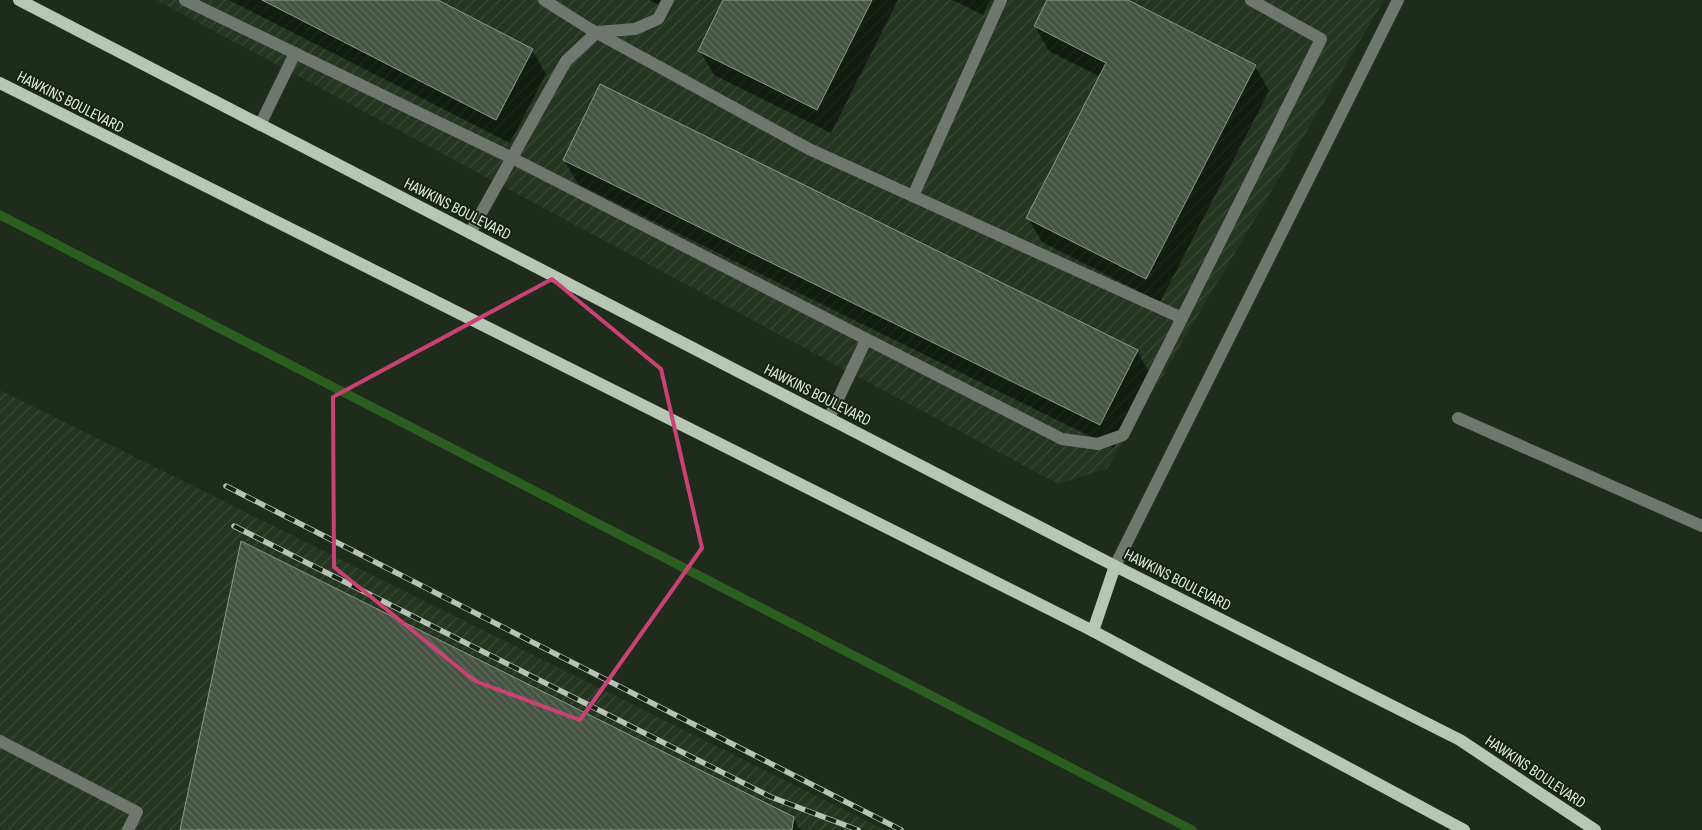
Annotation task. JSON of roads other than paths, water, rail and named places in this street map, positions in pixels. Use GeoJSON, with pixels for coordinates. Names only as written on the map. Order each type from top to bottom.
{"type":"FeatureCollection","features":[{"type":"Feature","properties":{"kind":"main road","name":"HAWKINS BOULEVARD"},"geometry":{"type":"LineString","coordinates":[[19,0],[1115,566],[1460,740],[1595,830]]}},
{"type":"Feature","properties":{"kind":"main road","name":"HAWKINS BOULEVARD"},"geometry":{"type":"LineString","coordinates":[[0,83],[1093,631],[1464,830]]}},
{"type":"Feature","properties":{"kind":"main road"},"geometry":{"type":"LineString","coordinates":[[1093,631],[1115,566]]}},
{"type":"Feature","properties":{"kind":"street"},"geometry":{"type":"LineString","coordinates":[[185,0],[512,158],[1062,439],[1098,444],[1123,435],[1322,39],[1251,0]]}},
{"type":"Feature","properties":{"kind":"street"},"geometry":{"type":"LineString","coordinates":[[544,0],[597,32],[809,149],[1182,318]]}},
{"type":"Feature","properties":{"kind":"street"},"geometry":{"type":"LineString","coordinates":[[470,233],[566,61],[597,32],[635,30],[658,19],[668,0]]}},
{"type":"Feature","properties":{"kind":"street"},"geometry":{"type":"LineString","coordinates":[[913,196],[1001,0]]}},
{"type":"Feature","properties":{"kind":"street"},"geometry":{"type":"LineString","coordinates":[[1115,566],[1398,0]]}},
{"type":"Feature","properties":{"kind":"street"},"geometry":{"type":"LineString","coordinates":[[260,125],[295,53]]}},
{"type":"Feature","properties":{"kind":"street"},"geometry":{"type":"LineString","coordinates":[[829,418],[866,340]]}},
{"type":"Feature","properties":{"kind":"street"},"geometry":{"type":"LineString","coordinates":[[1458,418],[1702,526]]}},
{"type":"Feature","properties":{"kind":"street"},"geometry":{"type":"LineString","coordinates":[[0,742],[137,812],[128,830]]}},
{"type":"Feature","properties":{"kind":"waterway"},"geometry":{"type":"LineString","coordinates":[[0,215],[1192,830]]}},
{"type":"Feature","properties":{"kind":"railway"},"geometry":{"type":"LineString","coordinates":[[226,486],[901,830]]}},
{"type":"Feature","properties":{"kind":"railway"},"geometry":{"type":"LineString","coordinates":[[234,526],[771,797],[858,830]]}}]}
